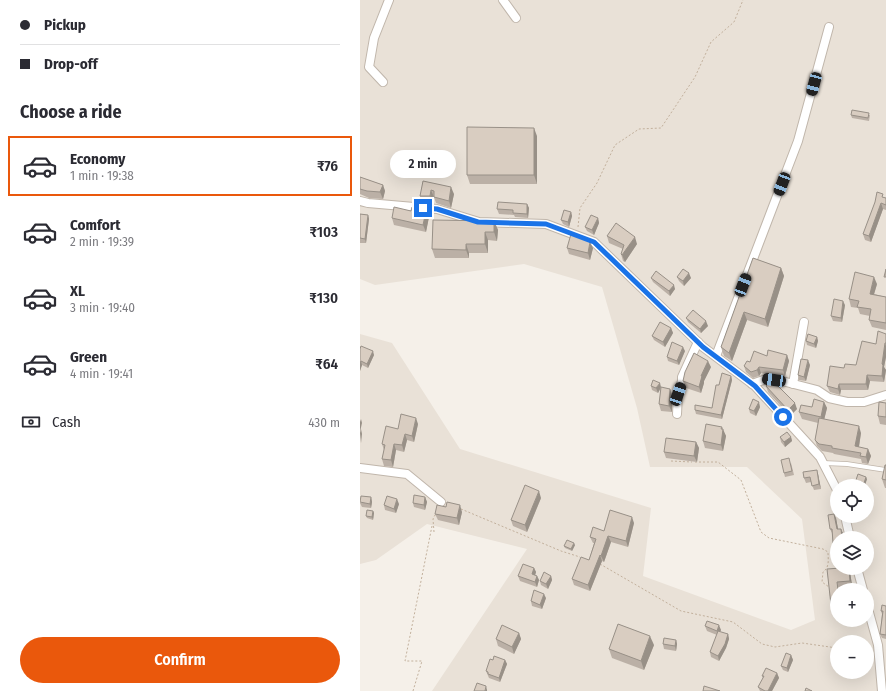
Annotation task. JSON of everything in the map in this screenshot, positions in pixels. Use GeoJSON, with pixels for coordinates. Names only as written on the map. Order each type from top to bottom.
{"type":"FeatureCollection","features":[{"type":"Feature","properties":{"kind":"street"},"geometry":{"type":"LineString","coordinates":[[382,82],[370,67],[374,38],[389,0]]}},
{"type":"Feature","properties":{"kind":"street"},"geometry":{"type":"LineString","coordinates":[[503,0],[516,18]]}},
{"type":"Feature","properties":{"kind":"street"},"geometry":{"type":"LineString","coordinates":[[716,356],[798,141],[829,27]]}},
{"type":"Feature","properties":{"kind":"street"},"geometry":{"type":"LineString","coordinates":[[360,201],[437,209],[478,222],[546,224],[594,242],[698,342],[752,384],[820,457],[831,479]]}},
{"type":"Feature","properties":{"kind":"street"},"geometry":{"type":"LineString","coordinates":[[793,384],[804,322]]}},
{"type":"Feature","properties":{"kind":"street"},"geometry":{"type":"LineString","coordinates":[[677,414],[678,394],[682,377],[698,342]]}},
{"type":"Feature","properties":{"kind":"street"},"geometry":{"type":"LineString","coordinates":[[752,384],[766,379],[793,384],[817,390],[828,398],[847,402],[864,402],[886,395]]}},
{"type":"Feature","properties":{"kind":"street"},"geometry":{"type":"LineString","coordinates":[[360,468],[407,474],[441,502]]}},
{"type":"Feature","properties":{"kind":"street"},"geometry":{"type":"LineString","coordinates":[[859,575],[860,581]]}},
{"type":"Feature","properties":{"kind":"street"},"geometry":{"type":"LineString","coordinates":[[873,627],[877,641],[882,691]]}},
{"type":"Feature","properties":{"kind":"street"},"geometry":{"type":"LineString","coordinates":[[877,641],[886,643]]}},
{"type":"Feature","properties":{"kind":"lane"},"geometry":{"type":"LineString","coordinates":[[823,463],[847,464],[886,470]]}},
{"type":"Feature","properties":{"kind":"path"},"geometry":{"type":"LineString","coordinates":[[577,235],[580,208],[597,183],[615,145],[639,129],[661,128],[695,77],[711,42],[734,22],[744,0]]}},
{"type":"Feature","properties":{"kind":"path"},"geometry":{"type":"LineString","coordinates":[[671,461],[718,462],[741,480],[760,532],[769,538],[823,549],[828,552],[828,562],[822,582],[829,587]]}},
{"type":"Feature","properties":{"kind":"path"},"geometry":{"type":"LineString","coordinates":[[434,532],[433,520],[441,502]]}},
{"type":"Feature","properties":{"kind":"path"},"geometry":{"type":"LineString","coordinates":[[460,509],[561,551],[583,558]]}},
{"type":"Feature","properties":{"kind":"path"},"geometry":{"type":"LineString","coordinates":[[413,691],[422,661],[405,661],[435,512]]}},
{"type":"Feature","properties":{"kind":"path"},"geometry":{"type":"LineString","coordinates":[[597,562],[681,611],[733,622],[762,644],[775,647],[802,643],[830,647]]}},
{"type":"Feature","properties":{"kind":"shaded area"},"geometry":{"type":"Polygon","coordinates":[[[360,0],[886,0],[886,691],[432,691],[527,549],[427,524],[376,560],[360,564],[360,334],[392,343],[460,449],[651,508],[643,576],[791,630],[815,620],[802,519],[747,467],[650,467],[637,408],[602,287],[524,264],[375,285],[360,279],[360,0]]]}},
{"type":"Feature","properties":{"kind":"building"},"geometry":{"type":"Polygon","coordinates":[[[852,110],[869,113],[868,118],[851,115],[852,110]]]}},
{"type":"Feature","properties":{"kind":"building"},"geometry":{"type":"Polygon","coordinates":[[[467,127],[534,128],[534,175],[467,175],[467,127]]]}},
{"type":"Feature","properties":{"kind":"building"},"geometry":{"type":"Polygon","coordinates":[[[360,177],[383,185],[380,192],[360,189],[360,177]]]}},
{"type":"Feature","properties":{"kind":"building"},"geometry":{"type":"Polygon","coordinates":[[[423,181],[451,187],[449,201],[434,197],[434,191],[431,190],[430,196],[420,196],[423,181]]]}},
{"type":"Feature","properties":{"kind":"building"},"geometry":{"type":"Polygon","coordinates":[[[877,192],[883,194],[882,197],[886,198],[886,205],[881,203],[869,236],[863,234],[875,202],[877,192]]]}},
{"type":"Feature","properties":{"kind":"building"},"geometry":{"type":"Polygon","coordinates":[[[498,202],[527,204],[527,214],[513,213],[513,210],[497,209],[498,202]]]}},
{"type":"Feature","properties":{"kind":"building"},"geometry":{"type":"Polygon","coordinates":[[[394,207],[411,211],[412,207],[426,211],[423,225],[392,218],[394,207]]]}},
{"type":"Feature","properties":{"kind":"building"},"geometry":{"type":"Polygon","coordinates":[[[564,210],[571,212],[568,222],[561,220],[564,210]]]}},
{"type":"Feature","properties":{"kind":"building"},"geometry":{"type":"Polygon","coordinates":[[[360,214],[368,215],[365,239],[360,238],[360,214]]]}},
{"type":"Feature","properties":{"kind":"building"},"geometry":{"type":"Polygon","coordinates":[[[591,215],[598,218],[592,230],[585,227],[591,215]]]}},
{"type":"Feature","properties":{"kind":"building"},"geometry":{"type":"Polygon","coordinates":[[[433,220],[494,221],[494,232],[485,232],[485,244],[466,244],[466,250],[432,249],[433,220]]]}},
{"type":"Feature","properties":{"kind":"building"},"geometry":{"type":"Polygon","coordinates":[[[616,223],[635,237],[622,255],[624,245],[607,236],[616,223]]]}},
{"type":"Feature","properties":{"kind":"building"},"geometry":{"type":"Polygon","coordinates":[[[571,234],[590,242],[588,253],[567,248],[571,234]]]}},
{"type":"Feature","properties":{"kind":"building"},"geometry":{"type":"Polygon","coordinates":[[[753,258],[781,268],[765,319],[744,312],[729,353],[721,347],[753,258]]]}},
{"type":"Feature","properties":{"kind":"building"},"geometry":{"type":"Polygon","coordinates":[[[683,269],[689,273],[683,281],[677,277],[683,269]]]}},
{"type":"Feature","properties":{"kind":"building"},"geometry":{"type":"Polygon","coordinates":[[[656,271],[674,285],[669,291],[651,278],[656,271]]]}},
{"type":"Feature","properties":{"kind":"building"},"geometry":{"type":"Polygon","coordinates":[[[855,272],[874,277],[870,294],[886,297],[886,323],[869,320],[871,309],[857,307],[859,301],[849,299],[855,272]]]}},
{"type":"Feature","properties":{"kind":"building"},"geometry":{"type":"Polygon","coordinates":[[[834,299],[843,301],[841,318],[831,316],[834,299]]]}},
{"type":"Feature","properties":{"kind":"building"},"geometry":{"type":"Polygon","coordinates":[[[693,310],[706,321],[700,329],[686,318],[693,310]]]}},
{"type":"Feature","properties":{"kind":"building"},"geometry":{"type":"Polygon","coordinates":[[[660,322],[671,328],[663,342],[652,336],[660,322]]]}},
{"type":"Feature","properties":{"kind":"building"},"geometry":{"type":"Polygon","coordinates":[[[878,331],[886,334],[882,376],[867,375],[866,384],[839,384],[838,389],[827,386],[830,366],[844,368],[845,364],[856,365],[862,341],[876,344],[878,331]]]}},
{"type":"Feature","properties":{"kind":"building"},"geometry":{"type":"Polygon","coordinates":[[[808,334],[817,337],[814,344],[806,341],[808,334]]]}},
{"type":"Feature","properties":{"kind":"building"},"geometry":{"type":"Polygon","coordinates":[[[672,342],[683,347],[677,361],[667,357],[672,342]]]}},
{"type":"Feature","properties":{"kind":"building"},"geometry":{"type":"Polygon","coordinates":[[[361,346],[373,351],[367,364],[361,361],[360,363],[361,346]]]}},
{"type":"Feature","properties":{"kind":"building"},"geometry":{"type":"Polygon","coordinates":[[[768,350],[787,355],[783,370],[759,367],[757,370],[751,372],[744,366],[747,361],[750,362],[754,351],[767,356],[768,350]]]}},
{"type":"Feature","properties":{"kind":"building"},"geometry":{"type":"Polygon","coordinates":[[[694,353],[708,361],[701,376],[699,387],[683,381],[685,372],[694,353]]]}},
{"type":"Feature","properties":{"kind":"building"},"geometry":{"type":"Polygon","coordinates":[[[801,359],[808,360],[804,377],[798,375],[801,359]]]}},
{"type":"Feature","properties":{"kind":"building"},"geometry":{"type":"Polygon","coordinates":[[[722,373],[731,376],[721,415],[695,410],[695,405],[712,408],[716,385],[719,385],[722,373]]]}},
{"type":"Feature","properties":{"kind":"building"},"geometry":{"type":"Polygon","coordinates":[[[653,380],[660,383],[656,388],[651,386],[653,380]]]}},
{"type":"Feature","properties":{"kind":"building"},"geometry":{"type":"Polygon","coordinates":[[[772,380],[795,403],[788,410],[766,386],[772,380]]]}},
{"type":"Feature","properties":{"kind":"building"},"geometry":{"type":"Polygon","coordinates":[[[661,387],[670,389],[669,406],[659,404],[661,387]]]}},
{"type":"Feature","properties":{"kind":"building"},"geometry":{"type":"Polygon","coordinates":[[[753,399],[759,402],[754,411],[749,409],[753,399]]]}},
{"type":"Feature","properties":{"kind":"building"},"geometry":{"type":"Polygon","coordinates":[[[814,399],[824,402],[821,417],[799,412],[801,405],[812,407],[814,399]]]}},
{"type":"Feature","properties":{"kind":"building"},"geometry":{"type":"Polygon","coordinates":[[[879,402],[886,403],[886,417],[878,416],[879,402]]]}},
{"type":"Feature","properties":{"kind":"building"},"geometry":{"type":"Polygon","coordinates":[[[401,414],[416,418],[412,436],[405,434],[402,445],[394,444],[391,460],[382,459],[385,445],[382,444],[386,426],[398,429],[401,414]]]}},
{"type":"Feature","properties":{"kind":"building"},"geometry":{"type":"Polygon","coordinates":[[[819,418],[859,426],[855,446],[868,449],[866,457],[860,456],[861,453],[819,444],[815,440],[819,418]]]}},
{"type":"Feature","properties":{"kind":"building"},"geometry":{"type":"Polygon","coordinates":[[[706,424],[722,427],[721,445],[703,441],[706,424]]]}},
{"type":"Feature","properties":{"kind":"building"},"geometry":{"type":"Polygon","coordinates":[[[787,432],[791,437],[784,442],[780,437],[787,432]]]}},
{"type":"Feature","properties":{"kind":"building"},"geometry":{"type":"Polygon","coordinates":[[[666,438],[696,442],[694,456],[664,452],[666,438]]]}},
{"type":"Feature","properties":{"kind":"building"},"geometry":{"type":"Polygon","coordinates":[[[789,458],[792,471],[784,473],[781,460],[789,458]]]}},
{"type":"Feature","properties":{"kind":"building"},"geometry":{"type":"Polygon","coordinates":[[[886,465],[886,480],[882,479],[886,465]]]}},
{"type":"Feature","properties":{"kind":"building"},"geometry":{"type":"Polygon","coordinates":[[[817,470],[819,484],[812,486],[810,477],[804,478],[803,472],[817,470]]]}},
{"type":"Feature","properties":{"kind":"building"},"geometry":{"type":"Polygon","coordinates":[[[858,474],[866,477],[865,479],[856,479],[858,474]]]}},
{"type":"Feature","properties":{"kind":"building"},"geometry":{"type":"Polygon","coordinates":[[[525,485],[539,491],[525,525],[511,520],[525,485]]]}},
{"type":"Feature","properties":{"kind":"building"},"geometry":{"type":"Polygon","coordinates":[[[414,495],[425,497],[424,505],[413,503],[414,495]]]}},
{"type":"Feature","properties":{"kind":"building"},"geometry":{"type":"Polygon","coordinates":[[[361,496],[371,497],[370,504],[360,502],[361,496]]]}},
{"type":"Feature","properties":{"kind":"building"},"geometry":{"type":"Polygon","coordinates":[[[387,496],[397,499],[394,509],[384,505],[387,496]]]}},
{"type":"Feature","properties":{"kind":"building"},"geometry":{"type":"Polygon","coordinates":[[[447,502],[460,505],[457,518],[435,514],[437,505],[446,507],[447,502]]]}},
{"type":"Feature","properties":{"kind":"building"},"geometry":{"type":"Polygon","coordinates":[[[367,510],[373,511],[372,517],[366,516],[367,510]]]}},
{"type":"Feature","properties":{"kind":"building"},"geometry":{"type":"Polygon","coordinates":[[[610,510],[632,517],[626,541],[608,536],[588,585],[572,579],[581,557],[589,560],[596,539],[590,537],[593,527],[604,531],[610,510]]]}},
{"type":"Feature","properties":{"kind":"building"},"geometry":{"type":"Polygon","coordinates":[[[828,515],[830,515],[830,523],[836,523],[837,529],[841,529],[841,531],[832,531],[832,529],[830,529],[828,515]]]}},
{"type":"Feature","properties":{"kind":"building"},"geometry":{"type":"Polygon","coordinates":[[[567,540],[574,543],[571,549],[564,546],[567,540]]]}},
{"type":"Feature","properties":{"kind":"building"},"geometry":{"type":"Polygon","coordinates":[[[523,564],[534,568],[532,574],[537,576],[535,582],[518,576],[523,564]]]}},
{"type":"Feature","properties":{"kind":"building"},"geometry":{"type":"Polygon","coordinates":[[[827,569],[830,569],[830,575],[850,575],[850,581],[830,583],[830,596],[827,569]]]}},
{"type":"Feature","properties":{"kind":"building"},"geometry":{"type":"Polygon","coordinates":[[[544,572],[551,576],[546,584],[540,581],[544,572]]]}},
{"type":"Feature","properties":{"kind":"building"},"geometry":{"type":"Polygon","coordinates":[[[534,590],[544,594],[540,605],[531,601],[534,590]]]}},
{"type":"Feature","properties":{"kind":"building"},"geometry":{"type":"Polygon","coordinates":[[[882,605],[886,606],[886,635],[880,634],[883,611],[881,611],[882,605]]]}},
{"type":"Feature","properties":{"kind":"building"},"geometry":{"type":"Polygon","coordinates":[[[707,621],[719,625],[717,631],[705,626],[707,621]]]}},
{"type":"Feature","properties":{"kind":"building"},"geometry":{"type":"Polygon","coordinates":[[[618,624],[650,636],[641,661],[609,649],[618,624]]]}},
{"type":"Feature","properties":{"kind":"building"},"geometry":{"type":"Polygon","coordinates":[[[502,625],[519,633],[512,647],[496,639],[502,625]]]}},
{"type":"Feature","properties":{"kind":"building"},"geometry":{"type":"Polygon","coordinates":[[[718,631],[728,634],[725,644],[718,656],[710,652],[718,631]]]}},
{"type":"Feature","properties":{"kind":"building"},"geometry":{"type":"Polygon","coordinates":[[[664,638],[676,640],[675,646],[663,644],[664,638]]]}},
{"type":"Feature","properties":{"kind":"building"},"geometry":{"type":"Polygon","coordinates":[[[786,653],[791,655],[787,668],[781,666],[786,653]]]}},
{"type":"Feature","properties":{"kind":"building"},"geometry":{"type":"Polygon","coordinates":[[[494,656],[505,660],[499,678],[488,674],[486,671],[490,659],[493,660],[494,656]]]}},
{"type":"Feature","properties":{"kind":"building"},"geometry":{"type":"Polygon","coordinates":[[[766,668],[777,673],[768,691],[758,687],[764,676],[762,676],[766,668]]]}},
{"type":"Feature","properties":{"kind":"building"},"geometry":{"type":"Polygon","coordinates":[[[477,683],[486,686],[485,691],[474,691],[477,683]]]}},
{"type":"Feature","properties":{"kind":"building"},"geometry":{"type":"Polygon","coordinates":[[[704,686],[720,691],[703,691],[704,686]]]}},
{"type":"Feature","properties":{"kind":"building"},"geometry":{"type":"Polygon","coordinates":[[[806,688],[812,691],[805,691],[806,688]]]}},
{"type":"Feature","properties":{"kind":"route"},"geometry":{"type":"LineString","coordinates":[[423,208],[437,209],[478,222],[546,224],[594,242],[703,347],[755,386],[783,417]]}}]}
